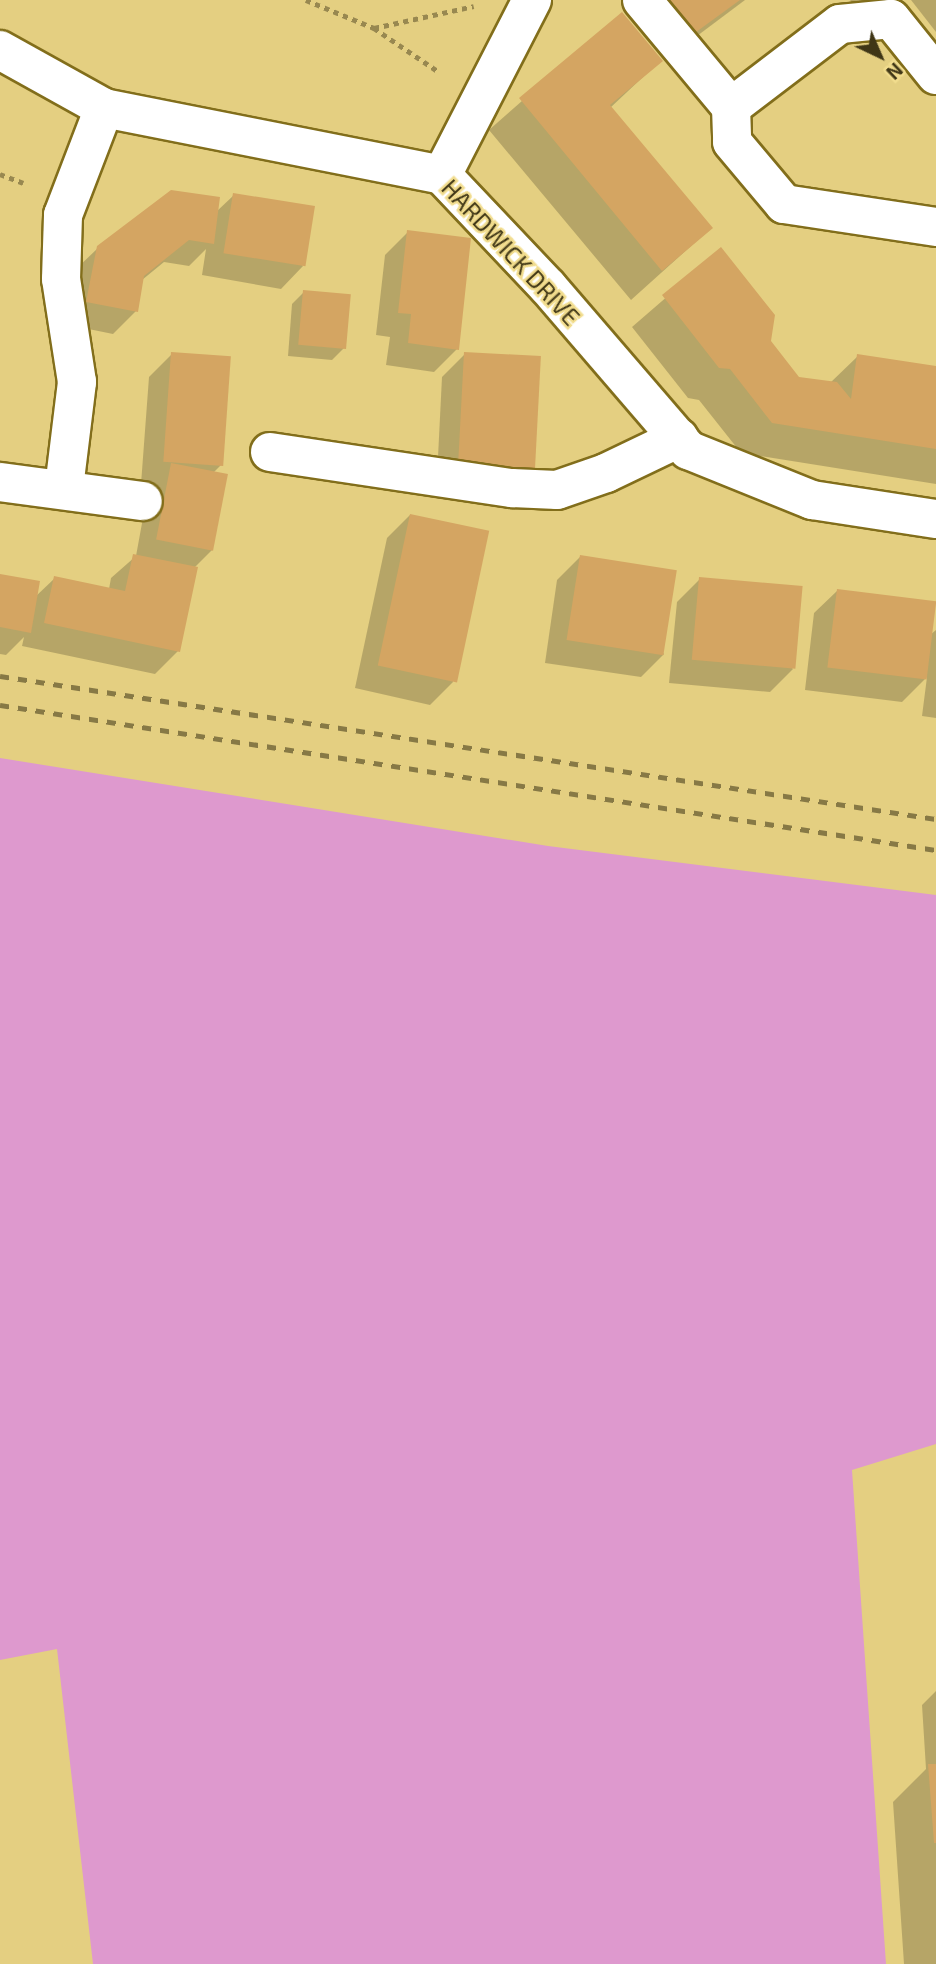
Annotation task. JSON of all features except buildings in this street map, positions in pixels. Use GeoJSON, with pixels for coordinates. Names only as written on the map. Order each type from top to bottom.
{"type":"FeatureCollection","features":[{"type":"Feature","properties":{"kind":"street"},"geometry":{"type":"LineString","coordinates":[[442,176],[532,0]]}},
{"type":"Feature","properties":{"kind":"street"},"geometry":{"type":"LineString","coordinates":[[642,0],[731,107],[733,142],[785,204],[936,227]]}},
{"type":"Feature","properties":{"kind":"street"},"geometry":{"type":"LineString","coordinates":[[731,107],[840,24],[891,19],[936,75]]}},
{"type":"Feature","properties":{"kind":"street","name":"HARDWICK DRIVE"},"geometry":{"type":"LineString","coordinates":[[0,50],[104,108],[442,176],[548,287],[688,450],[812,500],[936,519]]}},
{"type":"Feature","properties":{"kind":"street"},"geometry":{"type":"LineString","coordinates":[[64,488],[77,382],[61,279],[63,215],[104,108]]}},
{"type":"Feature","properties":{"kind":"street"},"geometry":{"type":"LineString","coordinates":[[270,452],[512,488],[556,490],[679,439]]}},
{"type":"Feature","properties":{"kind":"street"},"geometry":{"type":"LineString","coordinates":[[0,482],[143,500]]}},
{"type":"Feature","properties":{"kind":"path"},"geometry":{"type":"LineString","coordinates":[[306,0],[374,28],[482,97]]}},
{"type":"Feature","properties":{"kind":"path"},"geometry":{"type":"LineString","coordinates":[[374,28],[476,6]]}},
{"type":"Feature","properties":{"kind":"shaded area"},"geometry":{"type":"Polygon","coordinates":[[[0,758],[548,846],[936,895],[936,1444],[852,1470],[886,1964],[93,1964],[57,1649],[0,1660],[0,758]]]}},
{"type":"Feature","properties":{"kind":"railway"},"geometry":{"type":"LineString","coordinates":[[0,676],[936,819]]}},
{"type":"Feature","properties":{"kind":"railway"},"geometry":{"type":"LineString","coordinates":[[0,705],[936,850]]}}]}
